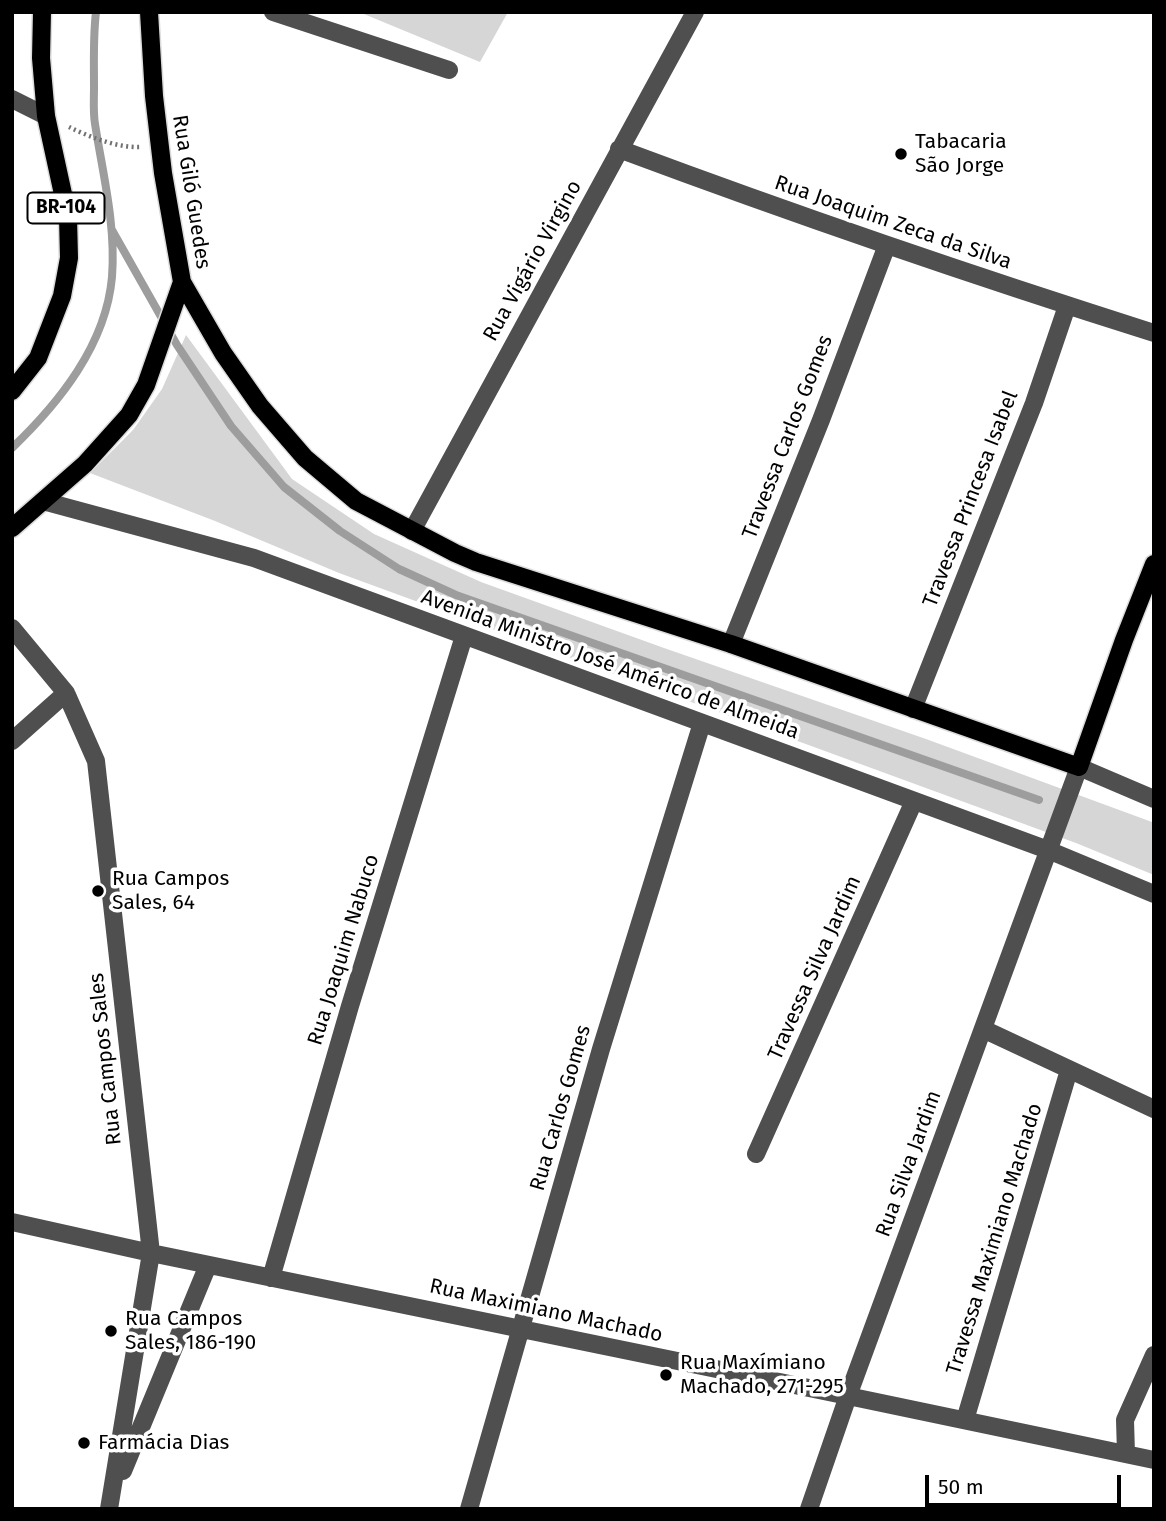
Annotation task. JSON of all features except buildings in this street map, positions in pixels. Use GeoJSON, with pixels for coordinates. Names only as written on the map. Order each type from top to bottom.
{"type":"FeatureCollection","features":[{"type":"Feature","properties":{"kind":"main road","name":"BR-104"},"geometry":{"type":"LineString","coordinates":[[12,391],[38,358],[62,296],[69,258],[68,217],[46,116],[41,58],[42,12]]}},
{"type":"Feature","properties":{"kind":"main road","name":"Rua Giló Guedes"},"geometry":{"type":"LineString","coordinates":[[12,528],[85,464],[129,415],[146,385],[182,282],[163,173],[154,96],[149,12]]}},
{"type":"Feature","properties":{"kind":"main road"},"geometry":{"type":"LineString","coordinates":[[182,282],[223,353],[260,406],[305,457],[356,501],[476,562],[731,644],[914,709],[1077,773],[1154,564]]}},
{"type":"Feature","properties":{"kind":"street"},"geometry":{"type":"LineString","coordinates":[[273,12],[449,70]]}},
{"type":"Feature","properties":{"kind":"street","name":"Rua Vigário Virgino"},"geometry":{"type":"LineString","coordinates":[[412,531],[695,12]]}},
{"type":"Feature","properties":{"kind":"street"},"geometry":{"type":"LineString","coordinates":[[12,99],[46,116]]}},
{"type":"Feature","properties":{"kind":"street","name":"Rua Joaquim Zeca da Silva"},"geometry":{"type":"LineString","coordinates":[[619,149],[887,245],[1154,333]]}},
{"type":"Feature","properties":{"kind":"street","name":"Travessa Carlos Gomes"},"geometry":{"type":"LineString","coordinates":[[731,644],[821,420],[887,245]]}},
{"type":"Feature","properties":{"kind":"street","name":"Travessa Princesa Isabel"},"geometry":{"type":"LineString","coordinates":[[914,709],[1034,402],[1067,306]]}},
{"type":"Feature","properties":{"kind":"street","name":"Avenida Ministro José Américo de Almeida"},"geometry":{"type":"LineString","coordinates":[[43,501],[254,558],[914,801],[1051,844],[1154,894]]}},
{"type":"Feature","properties":{"kind":"street","name":"Rua Campos Sales"},"geometry":{"type":"LineString","coordinates":[[12,628],[66,693],[96,761],[151,1253],[110,1504]]}},
{"type":"Feature","properties":{"kind":"street","name":"Rua Joaquim Nabuco"},"geometry":{"type":"LineString","coordinates":[[271,1278],[350,1006],[464,636]]}},
{"type":"Feature","properties":{"kind":"street"},"geometry":{"type":"LineString","coordinates":[[12,741],[66,693]]}},
{"type":"Feature","properties":{"kind":"street","name":"Rua Carlos Gomes"},"geometry":{"type":"LineString","coordinates":[[469,1509],[601,1049],[702,723]]}},
{"type":"Feature","properties":{"kind":"street"},"geometry":{"type":"LineString","coordinates":[[1077,773],[1154,799]]}},
{"type":"Feature","properties":{"kind":"street","name":"Rua Silva Jardim"},"geometry":{"type":"LineString","coordinates":[[810,1508],[848,1396],[1077,773]]}},
{"type":"Feature","properties":{"kind":"street","name":"Travessa Silva Jardim"},"geometry":{"type":"LineString","coordinates":[[756,1154],[914,801]]}},
{"type":"Feature","properties":{"kind":"street"},"geometry":{"type":"LineString","coordinates":[[983,1029],[1154,1109]]}},
{"type":"Feature","properties":{"kind":"street","name":"Travessa Maximiano Machado"},"geometry":{"type":"LineString","coordinates":[[965,1420],[1069,1070]]}},
{"type":"Feature","properties":{"kind":"street","name":"Rua Maximiano Machado"},"geometry":{"type":"LineString","coordinates":[[12,1222],[1154,1461]]}},
{"type":"Feature","properties":{"kind":"street"},"geometry":{"type":"LineString","coordinates":[[110,1504],[208,1265]]}},
{"type":"Feature","properties":{"kind":"street"},"geometry":{"type":"LineString","coordinates":[[1126,1454],[1125,1420],[1154,1355]]}},
{"type":"Feature","properties":{"kind":"path"},"geometry":{"type":"LineString","coordinates":[[85,134],[129,148]]}},
{"type":"Feature","properties":{"kind":"shaded area"},"geometry":{"type":"Polygon","coordinates":[[[359,12],[508,12],[480,62],[359,12]]]}},
{"type":"Feature","properties":{"kind":"shaded area"},"geometry":{"type":"Polygon","coordinates":[[[186,335],[292,479],[374,534],[481,582],[1152,822],[1154,875],[1076,843],[339,573],[90,473],[133,430],[162,389],[186,335]]]}},
{"type":"Feature","properties":{"kind":"waterway"},"geometry":{"type":"LineString","coordinates":[[12,448],[47,412],[77,371],[90,349],[108,302],[113,258],[108,200],[94,115],[96,12]]}},
{"type":"Feature","properties":{"kind":"waterway"},"geometry":{"type":"LineString","coordinates":[[112,230],[177,345],[231,426],[284,487],[340,531],[399,569],[456,595],[1039,800]]}},
{"type":"Feature","properties":{"kind":"place","name":"Tabacaria São Jorge"},"geometry":{"type":"Point","coordinates":[901,154]}},
{"type":"Feature","properties":{"kind":"place","name":"Rua Campos Sales, 64"},"geometry":{"type":"Point","coordinates":[98,891]}},
{"type":"Feature","properties":{"kind":"place","name":"Rua Campos Sales, 186-190"},"geometry":{"type":"Point","coordinates":[111,1331]}},
{"type":"Feature","properties":{"kind":"place","name":"Rua Maxímiano Machado, 271-295"},"geometry":{"type":"Point","coordinates":[666,1375]}},
{"type":"Feature","properties":{"kind":"place","name":"Farmácia Dias"},"geometry":{"type":"Point","coordinates":[84,1443]}}]}
